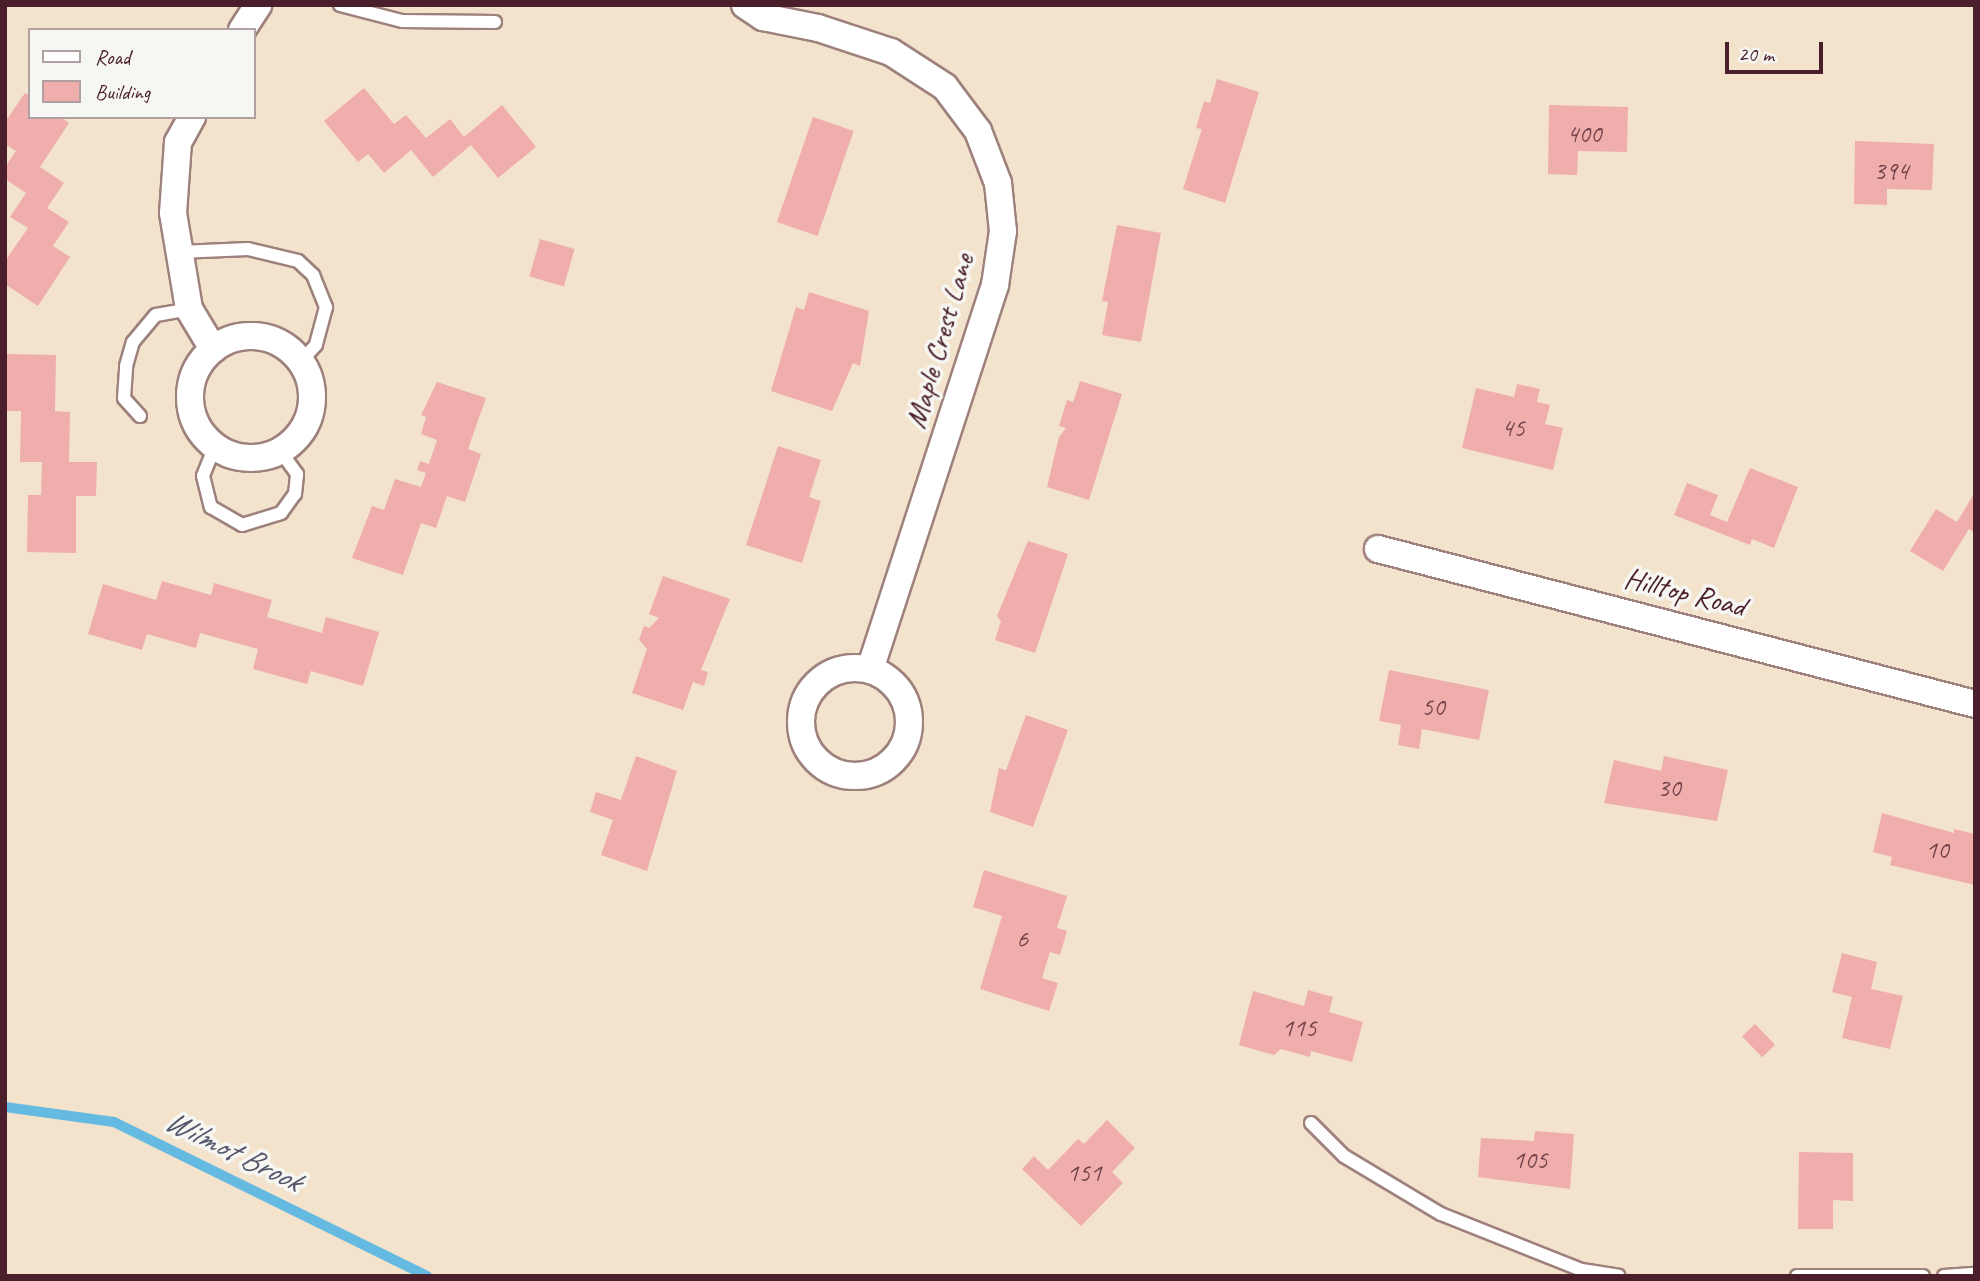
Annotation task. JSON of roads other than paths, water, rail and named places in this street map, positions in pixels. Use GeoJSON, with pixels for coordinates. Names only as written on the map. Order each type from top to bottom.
{"type":"FeatureCollection","features":[{"type":"Feature","properties":{"kind":"street"},"geometry":{"type":"LineString","coordinates":[[243,28],[258,5]]}},
{"type":"Feature","properties":{"kind":"street","name":"Maple Crest Lane"},"geometry":{"type":"LineString","coordinates":[[745,5],[763,16],[818,28],[891,52],[945,87],[978,131],[998,183],[1003,231],[995,285],[870,670]]}},
{"type":"Feature","properties":{"kind":"street"},"geometry":{"type":"LineString","coordinates":[[191,119],[178,142],[173,213],[189,309],[214,348]]}},
{"type":"Feature","properties":{"kind":"street"},"geometry":{"type":"LineString","coordinates":[[250,336],[269,338],[300,362],[309,380],[307,421],[279,451],[247,458],[215,446],[201,433],[189,398],[192,379],[214,348],[250,336]]}},
{"type":"Feature","properties":{"kind":"street","name":"Hilltop Road"},"geometry":{"type":"LineString","coordinates":[[1378,549],[1975,704]]}},
{"type":"Feature","properties":{"kind":"street"},"geometry":{"type":"LineString","coordinates":[[851,667],[870,670],[893,683],[904,699],[909,724],[905,744],[894,760],[878,771],[859,776],[833,772],[817,761],[803,738],[801,719],[805,700],[816,683],[832,672],[851,667]]}},
{"type":"Feature","properties":{"kind":"lane"},"geometry":{"type":"LineString","coordinates":[[340,5],[402,21],[495,22]]}},
{"type":"Feature","properties":{"kind":"lane"},"geometry":{"type":"LineString","coordinates":[[180,252],[248,249],[298,261],[313,275],[326,307],[316,345],[300,362]]}},
{"type":"Feature","properties":{"kind":"lane"},"geometry":{"type":"LineString","coordinates":[[140,416],[124,398],[125,366],[133,342],[156,315],[189,309]]}},
{"type":"Feature","properties":{"kind":"lane"},"geometry":{"type":"LineString","coordinates":[[215,446],[203,476],[211,507],[242,525],[281,513],[295,494],[297,474],[279,451]]}},
{"type":"Feature","properties":{"kind":"lane"},"geometry":{"type":"LineString","coordinates":[[1311,1123],[1344,1156],[1441,1214],[1582,1270],[1619,1276]]}},
{"type":"Feature","properties":{"kind":"lane"},"geometry":{"type":"LineString","coordinates":[[1944,1276],[1975,1274]]}},
{"type":"Feature","properties":{"kind":"lane"},"geometry":{"type":"LineString","coordinates":[[1797,1276],[1923,1276]]}},
{"type":"Feature","properties":{"kind":"waterway","name":"Wilmot Brook"},"geometry":{"type":"LineString","coordinates":[[5,1107],[114,1122],[427,1276]]}}]}
